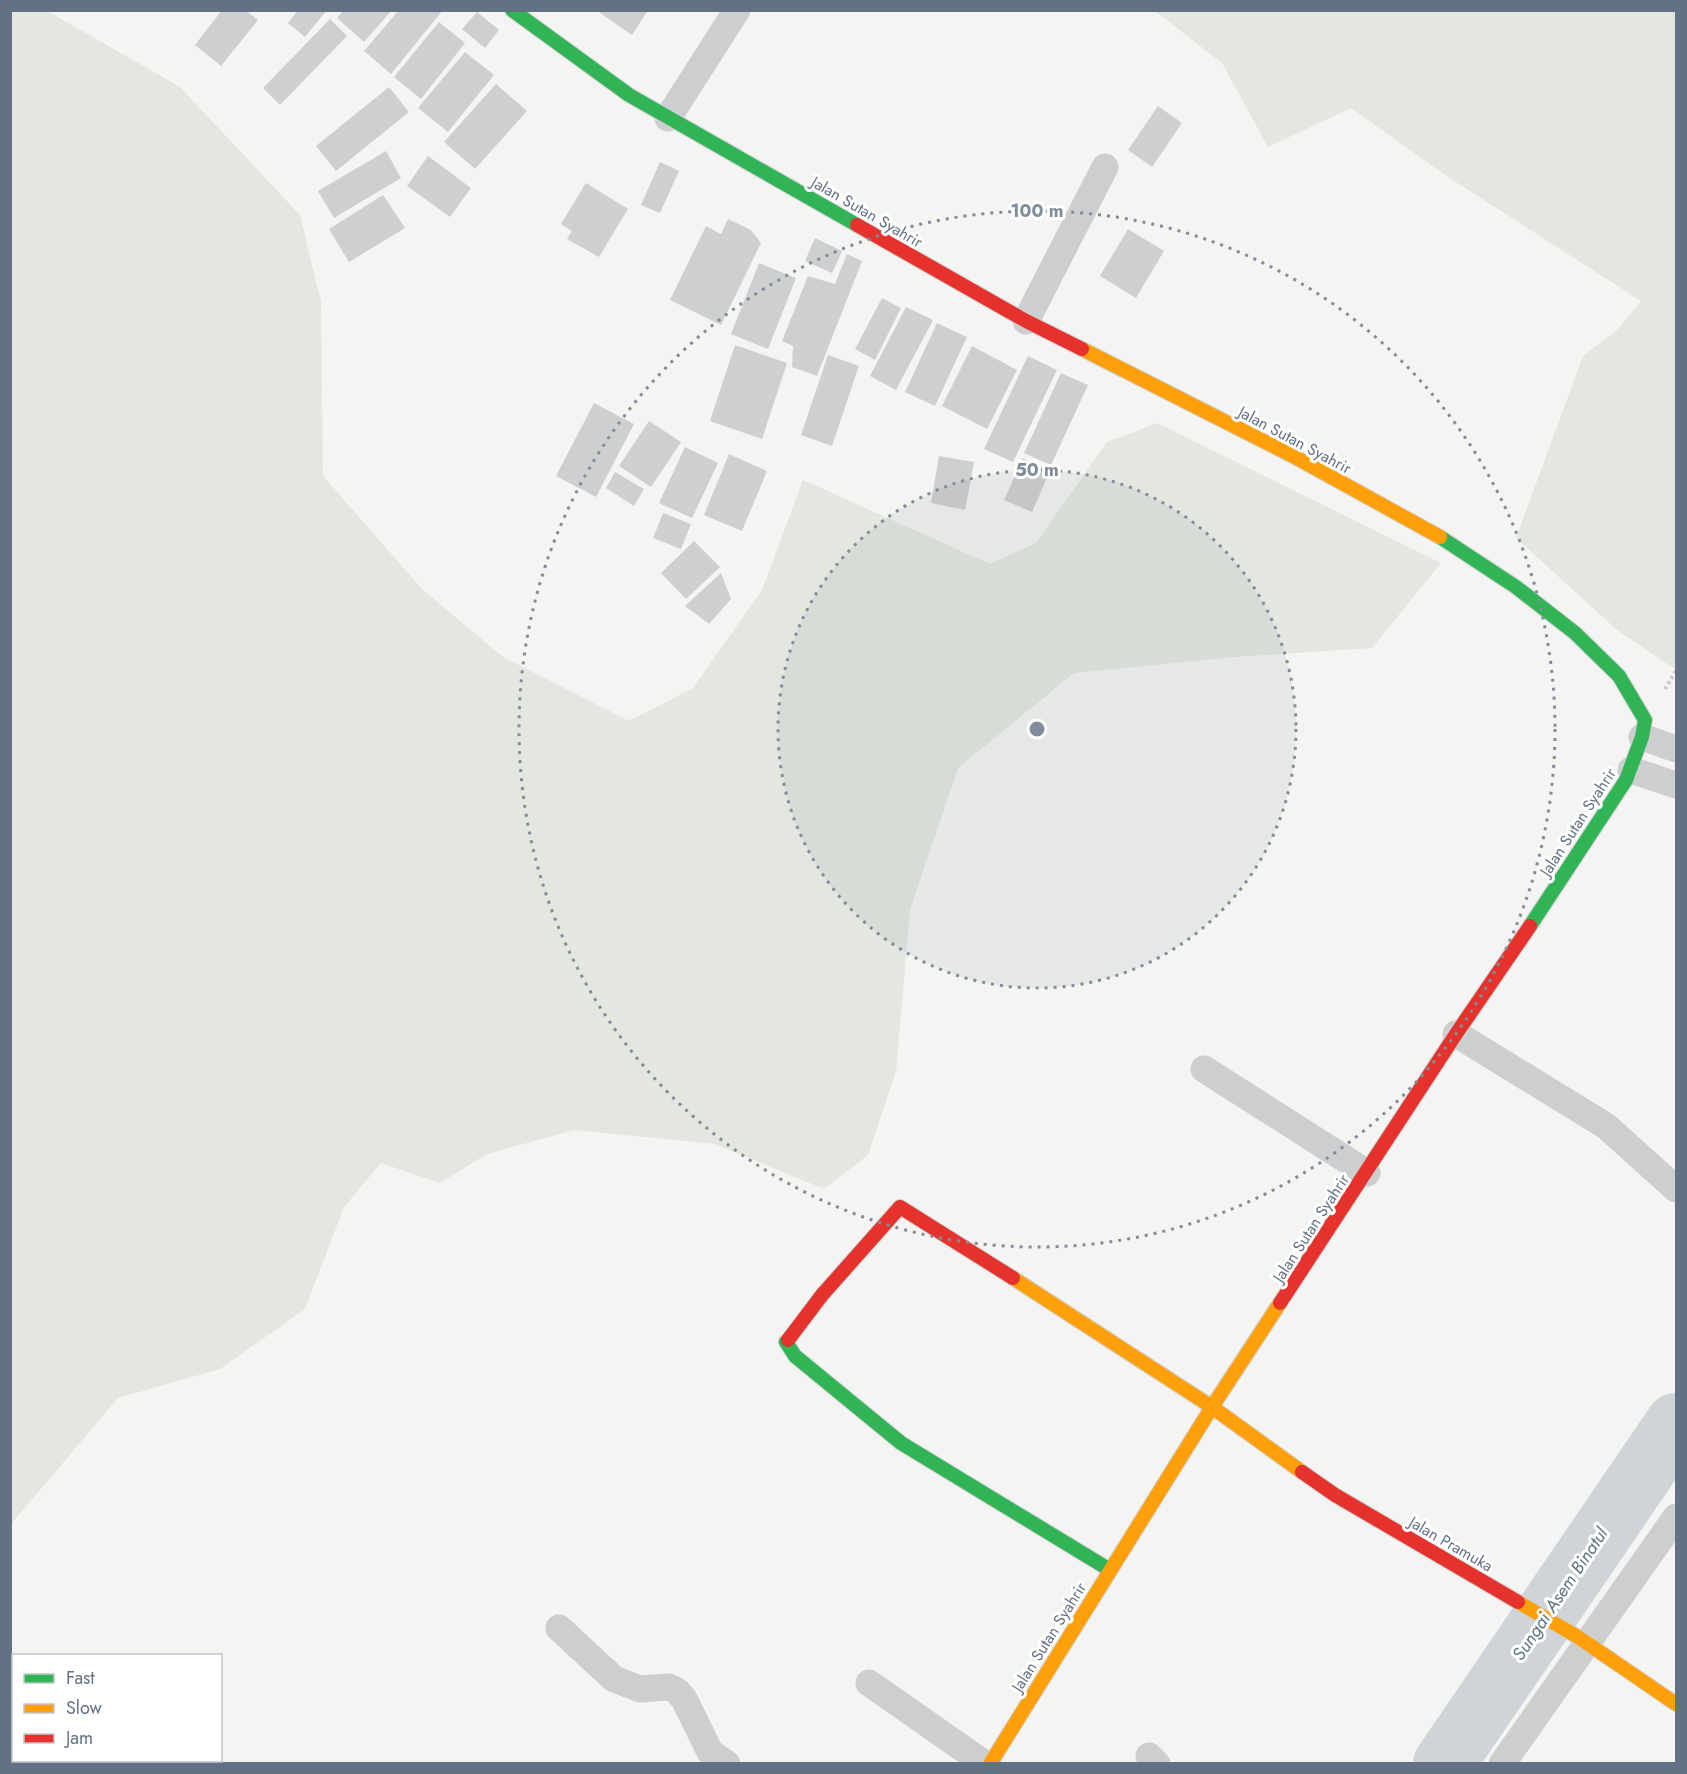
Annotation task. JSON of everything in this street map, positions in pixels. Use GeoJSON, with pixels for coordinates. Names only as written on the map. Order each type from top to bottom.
{"type":"FeatureCollection","features":[{"type":"Feature","properties":{"kind":"street","name":"Jalan Sutan Syahrir"},"geometry":{"type":"LineString","coordinates":[[513,10],[629,95],[668,118],[1026,321],[1295,457],[1463,551],[1575,633],[1619,676],[1645,720],[1642,737],[1628,775],[1548,900],[1456,1034],[1212,1407],[990,1764]]}},
{"type":"Feature","properties":{"kind":"street"},"geometry":{"type":"LineString","coordinates":[[668,118],[737,10]]}},
{"type":"Feature","properties":{"kind":"street"},"geometry":{"type":"LineString","coordinates":[[1026,321],[1105,166]]}},
{"type":"Feature","properties":{"kind":"street"},"geometry":{"type":"LineString","coordinates":[[1642,737],[1677,749]]}},
{"type":"Feature","properties":{"kind":"street"},"geometry":{"type":"LineString","coordinates":[[1628,775],[1677,785]]}},
{"type":"Feature","properties":{"kind":"street"},"geometry":{"type":"LineString","coordinates":[[1456,1034],[1606,1126],[1677,1190]]}},
{"type":"Feature","properties":{"kind":"street"},"geometry":{"type":"LineString","coordinates":[[1204,1069],[1367,1173]]}},
{"type":"Feature","properties":{"kind":"street","name":"Jalan Pramuka"},"geometry":{"type":"LineString","coordinates":[[1110,1570],[902,1443],[789,1349],[786,1342],[822,1295],[900,1207],[1212,1407],[1335,1495],[1509,1595],[1582,1640],[1677,1704]]}},
{"type":"Feature","properties":{"kind":"street"},"geometry":{"type":"LineString","coordinates":[[1502,1764],[1582,1640],[1677,1517]]}},
{"type":"Feature","properties":{"kind":"street"},"geometry":{"type":"LineString","coordinates":[[559,1628],[614,1678],[640,1689],[669,1687],[677,1691],[684,1699],[711,1752],[726,1764]]}},
{"type":"Feature","properties":{"kind":"street"},"geometry":{"type":"LineString","coordinates":[[869,1683],[985,1764]]}},
{"type":"Feature","properties":{"kind":"shaded area"},"geometry":{"type":"Polygon","coordinates":[[[11,10],[51,13],[180,87],[300,215],[321,302],[323,476],[422,589],[503,657],[629,721],[693,688],[762,590],[803,480],[990,564],[1036,543],[1107,442],[1157,423],[1441,563],[1372,648],[1234,657],[1074,673],[958,768],[910,910],[896,1071],[868,1155],[824,1189],[715,1144],[574,1130],[487,1154],[440,1183],[381,1163],[344,1207],[305,1309],[220,1369],[118,1398],[11,1524],[11,10]]]}},
{"type":"Feature","properties":{"kind":"shaded area"},"geometry":{"type":"Polygon","coordinates":[[[1155,11],[1676,11],[1676,670],[1616,629],[1516,538],[1583,356],[1618,329],[1641,301],[1448,177],[1351,108],[1268,147],[1222,63],[1155,11]]]}},
{"type":"Feature","properties":{"kind":"building"},"geometry":{"type":"Polygon","coordinates":[[[222,10],[245,10],[258,20],[221,66],[195,45],[222,10]]]}},
{"type":"Feature","properties":{"kind":"building"},"geometry":{"type":"Polygon","coordinates":[[[298,10],[327,10],[305,37],[288,23],[298,10]]]}},
{"type":"Feature","properties":{"kind":"building"},"geometry":{"type":"Polygon","coordinates":[[[344,10],[392,10],[364,42],[337,18],[344,10]]]}},
{"type":"Feature","properties":{"kind":"building"},"geometry":{"type":"Polygon","coordinates":[[[399,10],[443,10],[391,74],[364,51],[399,10]]]}},
{"type":"Feature","properties":{"kind":"building"},"geometry":{"type":"Polygon","coordinates":[[[601,10],[648,10],[632,35],[600,13],[601,10]]]}},
{"type":"Feature","properties":{"kind":"building"},"geometry":{"type":"Polygon","coordinates":[[[477,12],[499,30],[485,48],[462,29],[477,12]]]}},
{"type":"Feature","properties":{"kind":"building"},"geometry":{"type":"Polygon","coordinates":[[[330,19],[347,36],[280,105],[263,88],[330,19]]]}},
{"type":"Feature","properties":{"kind":"building"},"geometry":{"type":"Polygon","coordinates":[[[439,22],[465,43],[421,99],[394,77],[439,22]]]}},
{"type":"Feature","properties":{"kind":"building"},"geometry":{"type":"Polygon","coordinates":[[[465,52],[494,75],[448,132],[418,108],[465,52]]]}},
{"type":"Feature","properties":{"kind":"building"},"geometry":{"type":"Polygon","coordinates":[[[496,84],[527,111],[475,169],[444,142],[496,84]]]}},
{"type":"Feature","properties":{"kind":"building"},"geometry":{"type":"Polygon","coordinates":[[[389,87],[409,112],[336,171],[316,146],[389,87]]]}},
{"type":"Feature","properties":{"kind":"building"},"geometry":{"type":"Polygon","coordinates":[[[1158,106],[1182,123],[1152,167],[1128,150],[1158,106]]]}},
{"type":"Feature","properties":{"kind":"building"},"geometry":{"type":"Polygon","coordinates":[[[386,151],[401,178],[334,218],[318,191],[386,151]]]}},
{"type":"Feature","properties":{"kind":"building"},"geometry":{"type":"Polygon","coordinates":[[[428,156],[471,188],[450,217],[407,186],[428,156]]]}},
{"type":"Feature","properties":{"kind":"building"},"geometry":{"type":"Polygon","coordinates":[[[660,162],[679,171],[660,213],[641,205],[660,162]]]}},
{"type":"Feature","properties":{"kind":"building"},"geometry":{"type":"Polygon","coordinates":[[[586,183],[628,209],[599,257],[567,239],[572,231],[561,224],[586,183]]]}},
{"type":"Feature","properties":{"kind":"building"},"geometry":{"type":"Polygon","coordinates":[[[383,195],[405,228],[349,262],[329,229],[383,195]]]}},
{"type":"Feature","properties":{"kind":"building"},"geometry":{"type":"Polygon","coordinates":[[[728,219],[751,230],[761,243],[721,325],[670,300],[706,226],[721,234],[728,219]]]}},
{"type":"Feature","properties":{"kind":"building"},"geometry":{"type":"Polygon","coordinates":[[[1128,229],[1164,251],[1136,298],[1100,276],[1128,229]]]}},
{"type":"Feature","properties":{"kind":"building"},"geometry":{"type":"Polygon","coordinates":[[[815,238],[842,251],[832,273],[805,261],[815,238]]]}},
{"type":"Feature","properties":{"kind":"building"},"geometry":{"type":"Polygon","coordinates":[[[847,254],[862,261],[817,376],[792,367],[793,346],[782,341],[808,276],[835,284],[847,254]]]}},
{"type":"Feature","properties":{"kind":"building"},"geometry":{"type":"Polygon","coordinates":[[[759,263],[796,278],[768,349],[731,334],[759,263]]]}},
{"type":"Feature","properties":{"kind":"building"},"geometry":{"type":"Polygon","coordinates":[[[882,298],[901,308],[875,360],[855,349],[882,298]]]}},
{"type":"Feature","properties":{"kind":"building"},"geometry":{"type":"Polygon","coordinates":[[[906,307],[933,320],[896,390],[870,376],[906,307]]]}},
{"type":"Feature","properties":{"kind":"building"},"geometry":{"type":"Polygon","coordinates":[[[937,323],[967,337],[935,406],[905,392],[937,323]]]}},
{"type":"Feature","properties":{"kind":"building"},"geometry":{"type":"Polygon","coordinates":[[[735,345],[787,363],[762,439],[710,421],[735,345]]]}},
{"type":"Feature","properties":{"kind":"building"},"geometry":{"type":"Polygon","coordinates":[[[972,346],[1017,370],[987,429],[942,406],[972,346]]]}},
{"type":"Feature","properties":{"kind":"building"},"geometry":{"type":"Polygon","coordinates":[[[828,355],[859,366],[832,446],[801,435],[828,355]]]}},
{"type":"Feature","properties":{"kind":"building"},"geometry":{"type":"Polygon","coordinates":[[[1028,356],[1057,370],[1013,462],[984,449],[1028,356]]]}},
{"type":"Feature","properties":{"kind":"building"},"geometry":{"type":"Polygon","coordinates":[[[1061,373],[1088,385],[1051,465],[1024,453],[1061,373]]]}},
{"type":"Feature","properties":{"kind":"building"},"geometry":{"type":"Polygon","coordinates":[[[594,403],[634,424],[596,497],[556,476],[594,403]]]}},
{"type":"Feature","properties":{"kind":"building"},"geometry":{"type":"Polygon","coordinates":[[[649,421],[681,442],[651,487],[619,466],[649,421]]]}},
{"type":"Feature","properties":{"kind":"building"},"geometry":{"type":"Polygon","coordinates":[[[685,447],[718,463],[692,518],[659,503],[685,447]]]}},
{"type":"Feature","properties":{"kind":"building"},"geometry":{"type":"Polygon","coordinates":[[[729,454],[767,471],[742,531],[704,515],[729,454]]]}},
{"type":"Feature","properties":{"kind":"building"},"geometry":{"type":"Polygon","coordinates":[[[939,456],[974,462],[965,510],[931,503],[939,456]]]}},
{"type":"Feature","properties":{"kind":"building"},"geometry":{"type":"Polygon","coordinates":[[[1023,458],[1050,471],[1032,512],[1004,500],[1023,458]]]}},
{"type":"Feature","properties":{"kind":"building"},"geometry":{"type":"Polygon","coordinates":[[[615,472],[644,489],[634,506],[606,488],[615,472]]]}},
{"type":"Feature","properties":{"kind":"building"},"geometry":{"type":"Polygon","coordinates":[[[663,513],[691,524],[681,549],[653,538],[663,513]]]}},
{"type":"Feature","properties":{"kind":"building"},"geometry":{"type":"Polygon","coordinates":[[[694,541],[720,567],[686,599],[661,573],[694,541]]]}},
{"type":"Feature","properties":{"kind":"building"},"geometry":{"type":"Polygon","coordinates":[[[721,573],[731,599],[709,624],[685,606],[721,573]]]}},
{"type":"Feature","properties":{"kind":"waterway","name":"Sungai Asem Binatul"},"geometry":{"type":"LineString","coordinates":[[1444,1764],[1676,1424]]}},
{"type":"Feature","properties":{"kind":"traffic: fast"},"geometry":{"type":"LineString","coordinates":[[512,10],[629,95],[857,225]]}},
{"type":"Feature","properties":{"kind":"traffic: fast"},"geometry":{"type":"LineString","coordinates":[[1440,537],[1516,587],[1575,633],[1619,676],[1645,720],[1642,737],[1626,780],[1530,926]]}},
{"type":"Feature","properties":{"kind":"traffic: fast"},"geometry":{"type":"LineString","coordinates":[[788,1340],[786,1342],[795,1356],[901,1443],[1110,1570]]}},
{"type":"Feature","properties":{"kind":"traffic: slow"},"geometry":{"type":"LineString","coordinates":[[1082,349],[1295,457],[1440,537]]}},
{"type":"Feature","properties":{"kind":"traffic: slow"},"geometry":{"type":"LineString","coordinates":[[1013,1278],[1212,1407],[1302,1472]]}},
{"type":"Feature","properties":{"kind":"traffic: slow"},"geometry":{"type":"LineString","coordinates":[[990,1764],[1212,1407],[1280,1303]]}},
{"type":"Feature","properties":{"kind":"traffic: slow"},"geometry":{"type":"LineString","coordinates":[[1518,1602],[1578,1637],[1676,1704]]}},
{"type":"Feature","properties":{"kind":"traffic: jam"},"geometry":{"type":"LineString","coordinates":[[857,225],[1026,321],[1082,349]]}},
{"type":"Feature","properties":{"kind":"traffic: jam"},"geometry":{"type":"LineString","coordinates":[[1280,1303],[1456,1034],[1530,926]]}},
{"type":"Feature","properties":{"kind":"traffic: jam"},"geometry":{"type":"LineString","coordinates":[[788,1340],[822,1295],[900,1207],[1013,1278]]}},
{"type":"Feature","properties":{"kind":"traffic: jam"},"geometry":{"type":"LineString","coordinates":[[1302,1472],[1335,1495],[1518,1602]]}}]}
